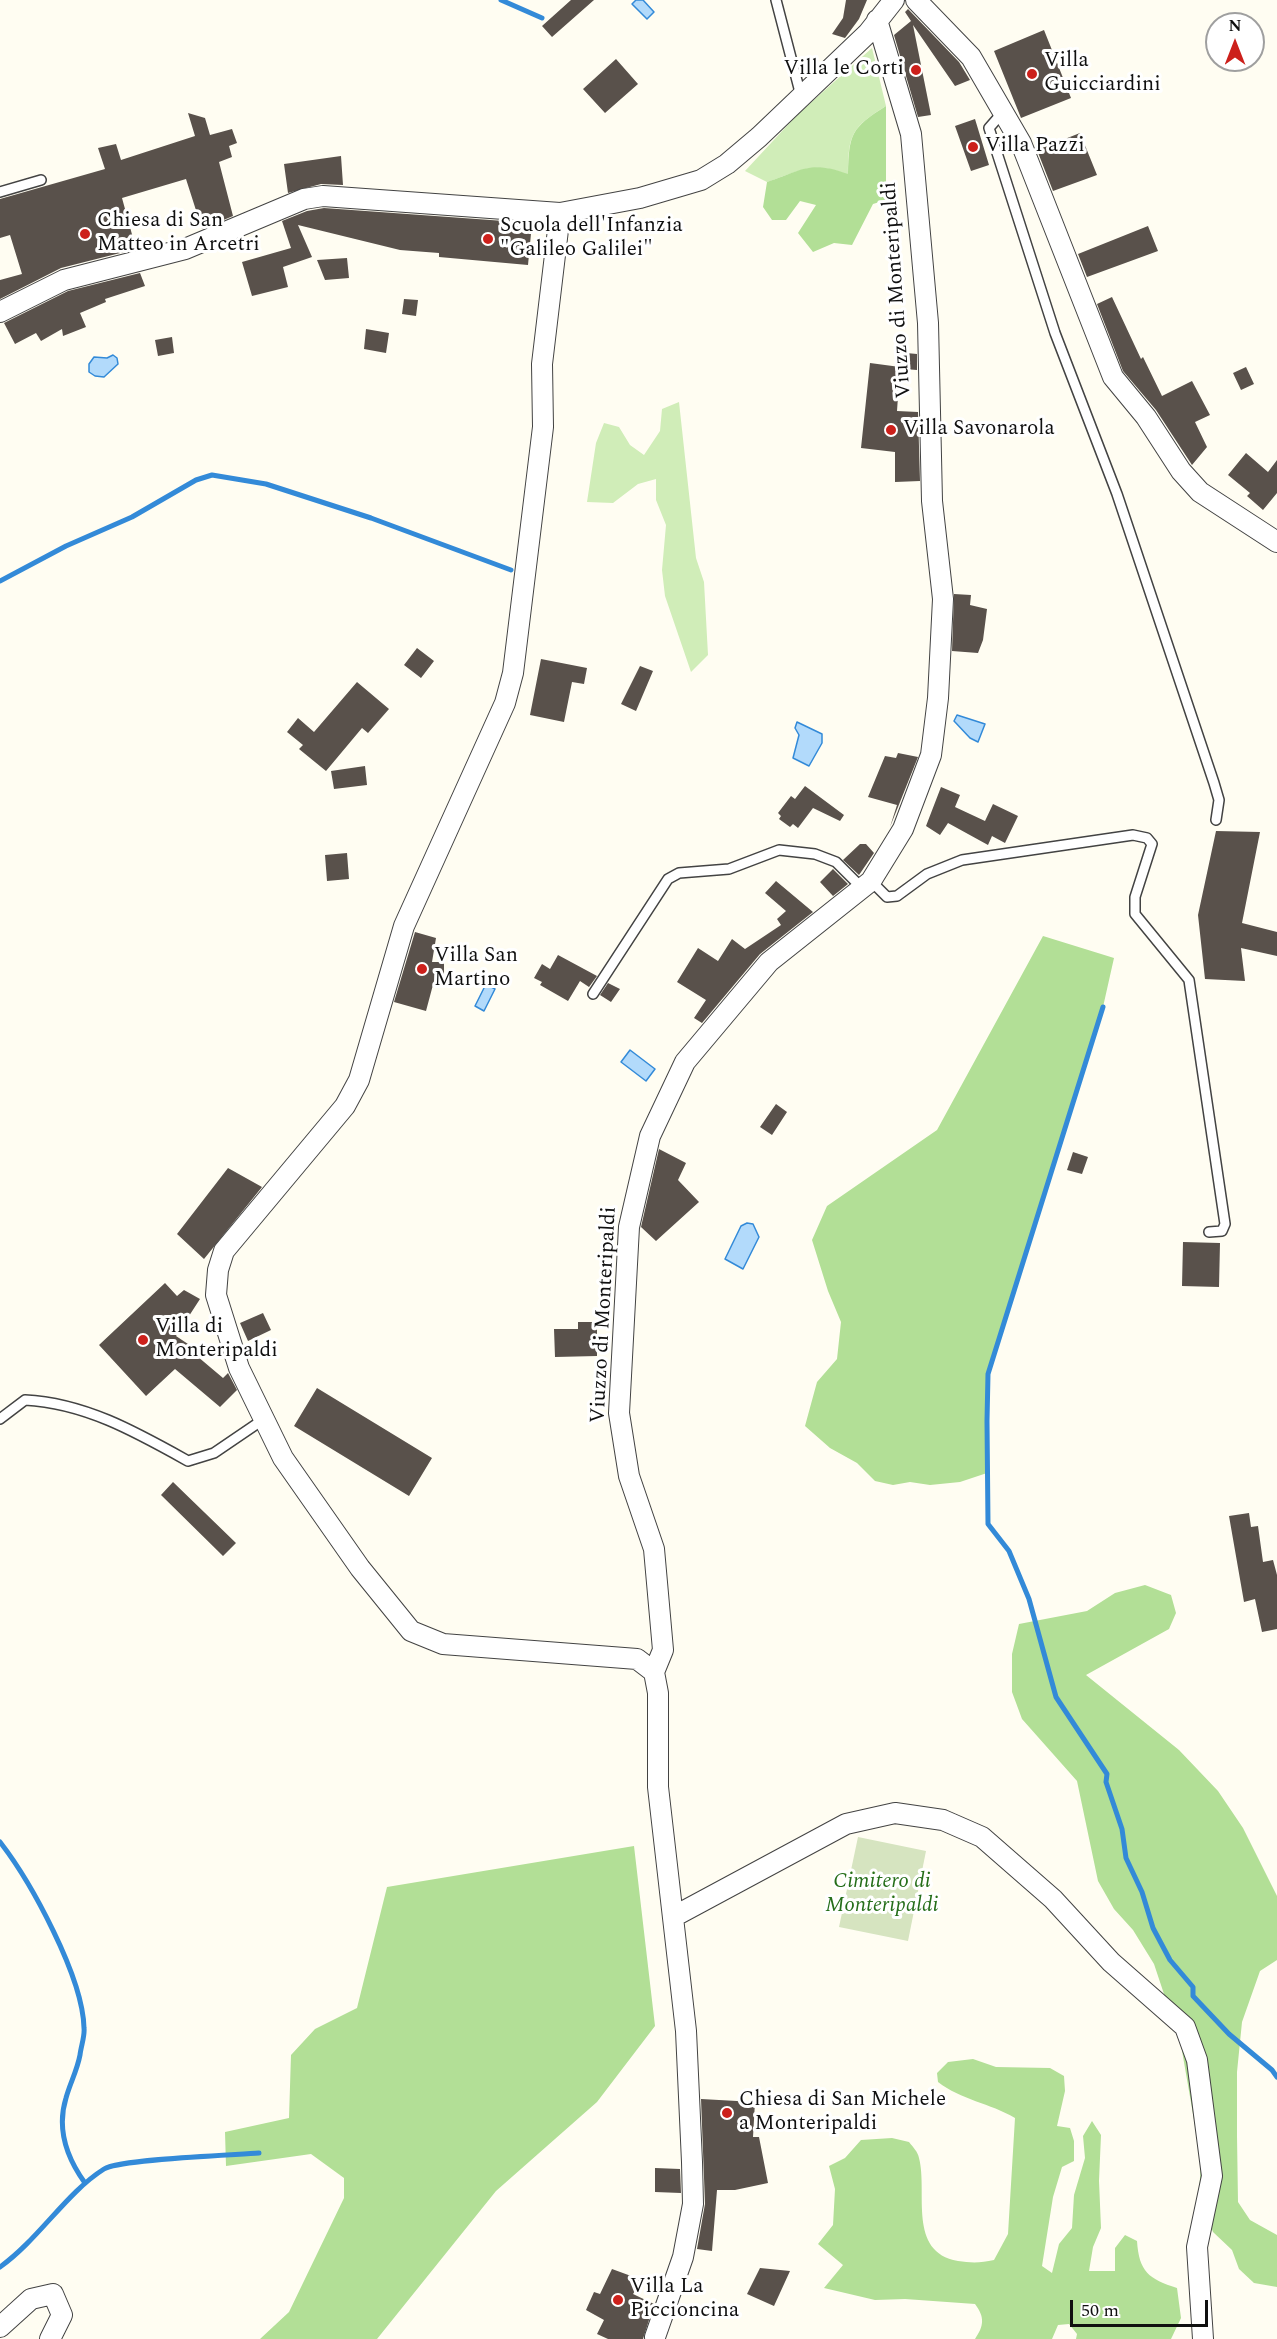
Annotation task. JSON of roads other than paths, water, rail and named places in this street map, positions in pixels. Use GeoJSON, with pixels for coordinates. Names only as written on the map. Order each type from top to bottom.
{"type":"FeatureCollection","features":[{"type":"Feature","properties":{"kind":"street"},"geometry":{"type":"LineString","coordinates":[[0,312],[64,280],[185,249],[304,199],[323,196],[560,213],[640,198],[701,180],[727,164],[759,137],[868,33],[894,0]]}},
{"type":"Feature","properties":{"kind":"street"},"geometry":{"type":"LineString","coordinates":[[916,0],[971,57],[1004,110],[1021,143],[1113,377],[1146,417],[1181,471],[1200,492],[1277,542]]}},
{"type":"Feature","properties":{"kind":"street","name":"Viuzzo di Monteripaldi"},"geometry":{"type":"LineString","coordinates":[[654,1672],[663,1650],[654,1549],[629,1476],[619,1413],[629,1227],[650,1136],[685,1062],[769,962],[867,884],[903,829],[931,755],[938,698],[943,598],[932,501],[928,323],[911,134],[877,20]]}},
{"type":"Feature","properties":{"kind":"street"},"geometry":{"type":"LineString","coordinates":[[560,213],[542,364],[543,427],[513,673],[505,703],[404,926],[359,1080],[345,1106],[224,1251],[218,1270],[216,1295],[239,1368],[283,1458],[379,1593],[411,1631],[443,1644],[637,1659],[654,1672],[658,1693],[658,1787],[686,2031],[693,2204],[683,2257],[655,2337]]}},
{"type":"Feature","properties":{"kind":"street"},"geometry":{"type":"LineString","coordinates":[[673,1917],[846,1824],[895,1813],[943,1820],[982,1837],[1053,1899],[1111,1962],[1185,2027],[1197,2060],[1212,2176],[1197,2247],[1203,2339]]}},
{"type":"Feature","properties":{"kind":"street"},"geometry":{"type":"LineString","coordinates":[[0,2327],[31,2299],[53,2294],[62,2315],[50,2339]]}},
{"type":"Feature","properties":{"kind":"lane"},"geometry":{"type":"LineString","coordinates":[[776,0],[801,96]]}},
{"type":"Feature","properties":{"kind":"lane"},"geometry":{"type":"LineString","coordinates":[[1004,110],[989,128],[1055,333],[1117,494],[1214,783],[1219,800],[1216,820]]}},
{"type":"Feature","properties":{"kind":"lane"},"geometry":{"type":"LineString","coordinates":[[0,192],[41,180]]}},
{"type":"Feature","properties":{"kind":"lane"},"geometry":{"type":"LineString","coordinates":[[592,994],[668,879],[679,873],[710,873],[729,869],[779,850],[815,854],[836,862],[887,897],[897,896],[927,874],[962,860],[1133,835],[1147,838],[1152,844],[1135,897],[1135,914],[1189,980],[1225,1224],[1222,1231],[1209,1232]]}},
{"type":"Feature","properties":{"kind":"lane"},"geometry":{"type":"LineString","coordinates":[[0,1419],[25,1400],[83,1409],[139,1433],[188,1461],[214,1454],[264,1419]]}},
{"type":"Feature","properties":{"kind":"water"},"geometry":{"type":"Polygon","coordinates":[[[636,0],[643,0],[654,12],[647,19],[632,4],[636,0]]]}},
{"type":"Feature","properties":{"kind":"water"},"geometry":{"type":"Polygon","coordinates":[[[113,355],[117,358],[118,364],[104,377],[95,376],[89,372],[89,364],[94,357],[107,358],[113,355]]]}},
{"type":"Feature","properties":{"kind":"water"},"geometry":{"type":"Polygon","coordinates":[[[957,715],[985,724],[978,742],[970,738],[954,721],[957,715]]]}},
{"type":"Feature","properties":{"kind":"water"},"geometry":{"type":"Polygon","coordinates":[[[797,722],[822,734],[822,743],[809,766],[793,758],[799,735],[795,728],[797,722]]]}},
{"type":"Feature","properties":{"kind":"water"},"geometry":{"type":"Polygon","coordinates":[[[486,984],[495,989],[484,1011],[475,1006],[486,984]]]}},
{"type":"Feature","properties":{"kind":"water"},"geometry":{"type":"Polygon","coordinates":[[[630,1050],[655,1069],[646,1081],[621,1062],[630,1050]]]}},
{"type":"Feature","properties":{"kind":"water"},"geometry":{"type":"Polygon","coordinates":[[[747,1223],[753,1224],[759,1237],[743,1269],[725,1259],[741,1226],[747,1223]]]}},
{"type":"Feature","properties":{"kind":"waterway"},"geometry":{"type":"LineString","coordinates":[[501,0],[542,18]]}},
{"type":"Feature","properties":{"kind":"waterway"},"geometry":{"type":"LineString","coordinates":[[0,581],[66,546],[132,517],[196,480],[212,475],[266,484],[371,518],[511,570]]}},
{"type":"Feature","properties":{"kind":"waterway"},"geometry":{"type":"LineString","coordinates":[[1103,1007],[988,1374],[988,1524],[1009,1551],[1029,1599],[1056,1697],[1107,1774],[1106,1782],[1122,1829],[1126,1858],[1142,1892],[1153,1928],[1170,1960],[1193,1987],[1193,1996],[1229,2034],[1272,2070],[1277,2077]]}},
{"type":"Feature","properties":{"kind":"waterway"},"geometry":{"type":"LineString","coordinates":[[0,1842],[26,1881],[53,1931],[75,1983],[81,2007],[83,2038],[62,2121],[68,2154],[85,2183]]}},
{"type":"Feature","properties":{"kind":"waterway"},"geometry":{"type":"LineString","coordinates":[[0,2267],[14,2256],[77,2190],[104,2169],[153,2160],[259,2153]]}},
{"type":"Feature","properties":{"kind":"place","name":"Villa le Corti"},"geometry":{"type":"Point","coordinates":[916,70]}},
{"type":"Feature","properties":{"kind":"place","name":"Villa Guicciardini"},"geometry":{"type":"Point","coordinates":[1032,74]}},
{"type":"Feature","properties":{"kind":"place","name":"Villa Pazzi"},"geometry":{"type":"Point","coordinates":[973,147]}},
{"type":"Feature","properties":{"kind":"place","name":"Chiesa di San Matteo in Arcetri"},"geometry":{"type":"Point","coordinates":[85,234]}},
{"type":"Feature","properties":{"kind":"place","name":"Scuola dell'Infanzia \"Galileo Galilei\""},"geometry":{"type":"Point","coordinates":[488,239]}},
{"type":"Feature","properties":{"kind":"place","name":"Villa Savonarola"},"geometry":{"type":"Point","coordinates":[891,430]}},
{"type":"Feature","properties":{"kind":"place","name":"Villa San Martino"},"geometry":{"type":"Point","coordinates":[422,969]}},
{"type":"Feature","properties":{"kind":"place","name":"Villa di Monteripaldi"},"geometry":{"type":"Point","coordinates":[143,1340]}},
{"type":"Feature","properties":{"kind":"place","name":"Chiesa di San Michele a Monteripaldi"},"geometry":{"type":"Point","coordinates":[727,2113]}},
{"type":"Feature","properties":{"kind":"place","name":"Villa La Piccioncina"},"geometry":{"type":"Point","coordinates":[618,2300]}},
{"type":"Feature","properties":{"kind":"park label","name":"Cimitero di Monteripaldi"},"geometry":{"type":"Point","coordinates":[882,1895]}}]}
